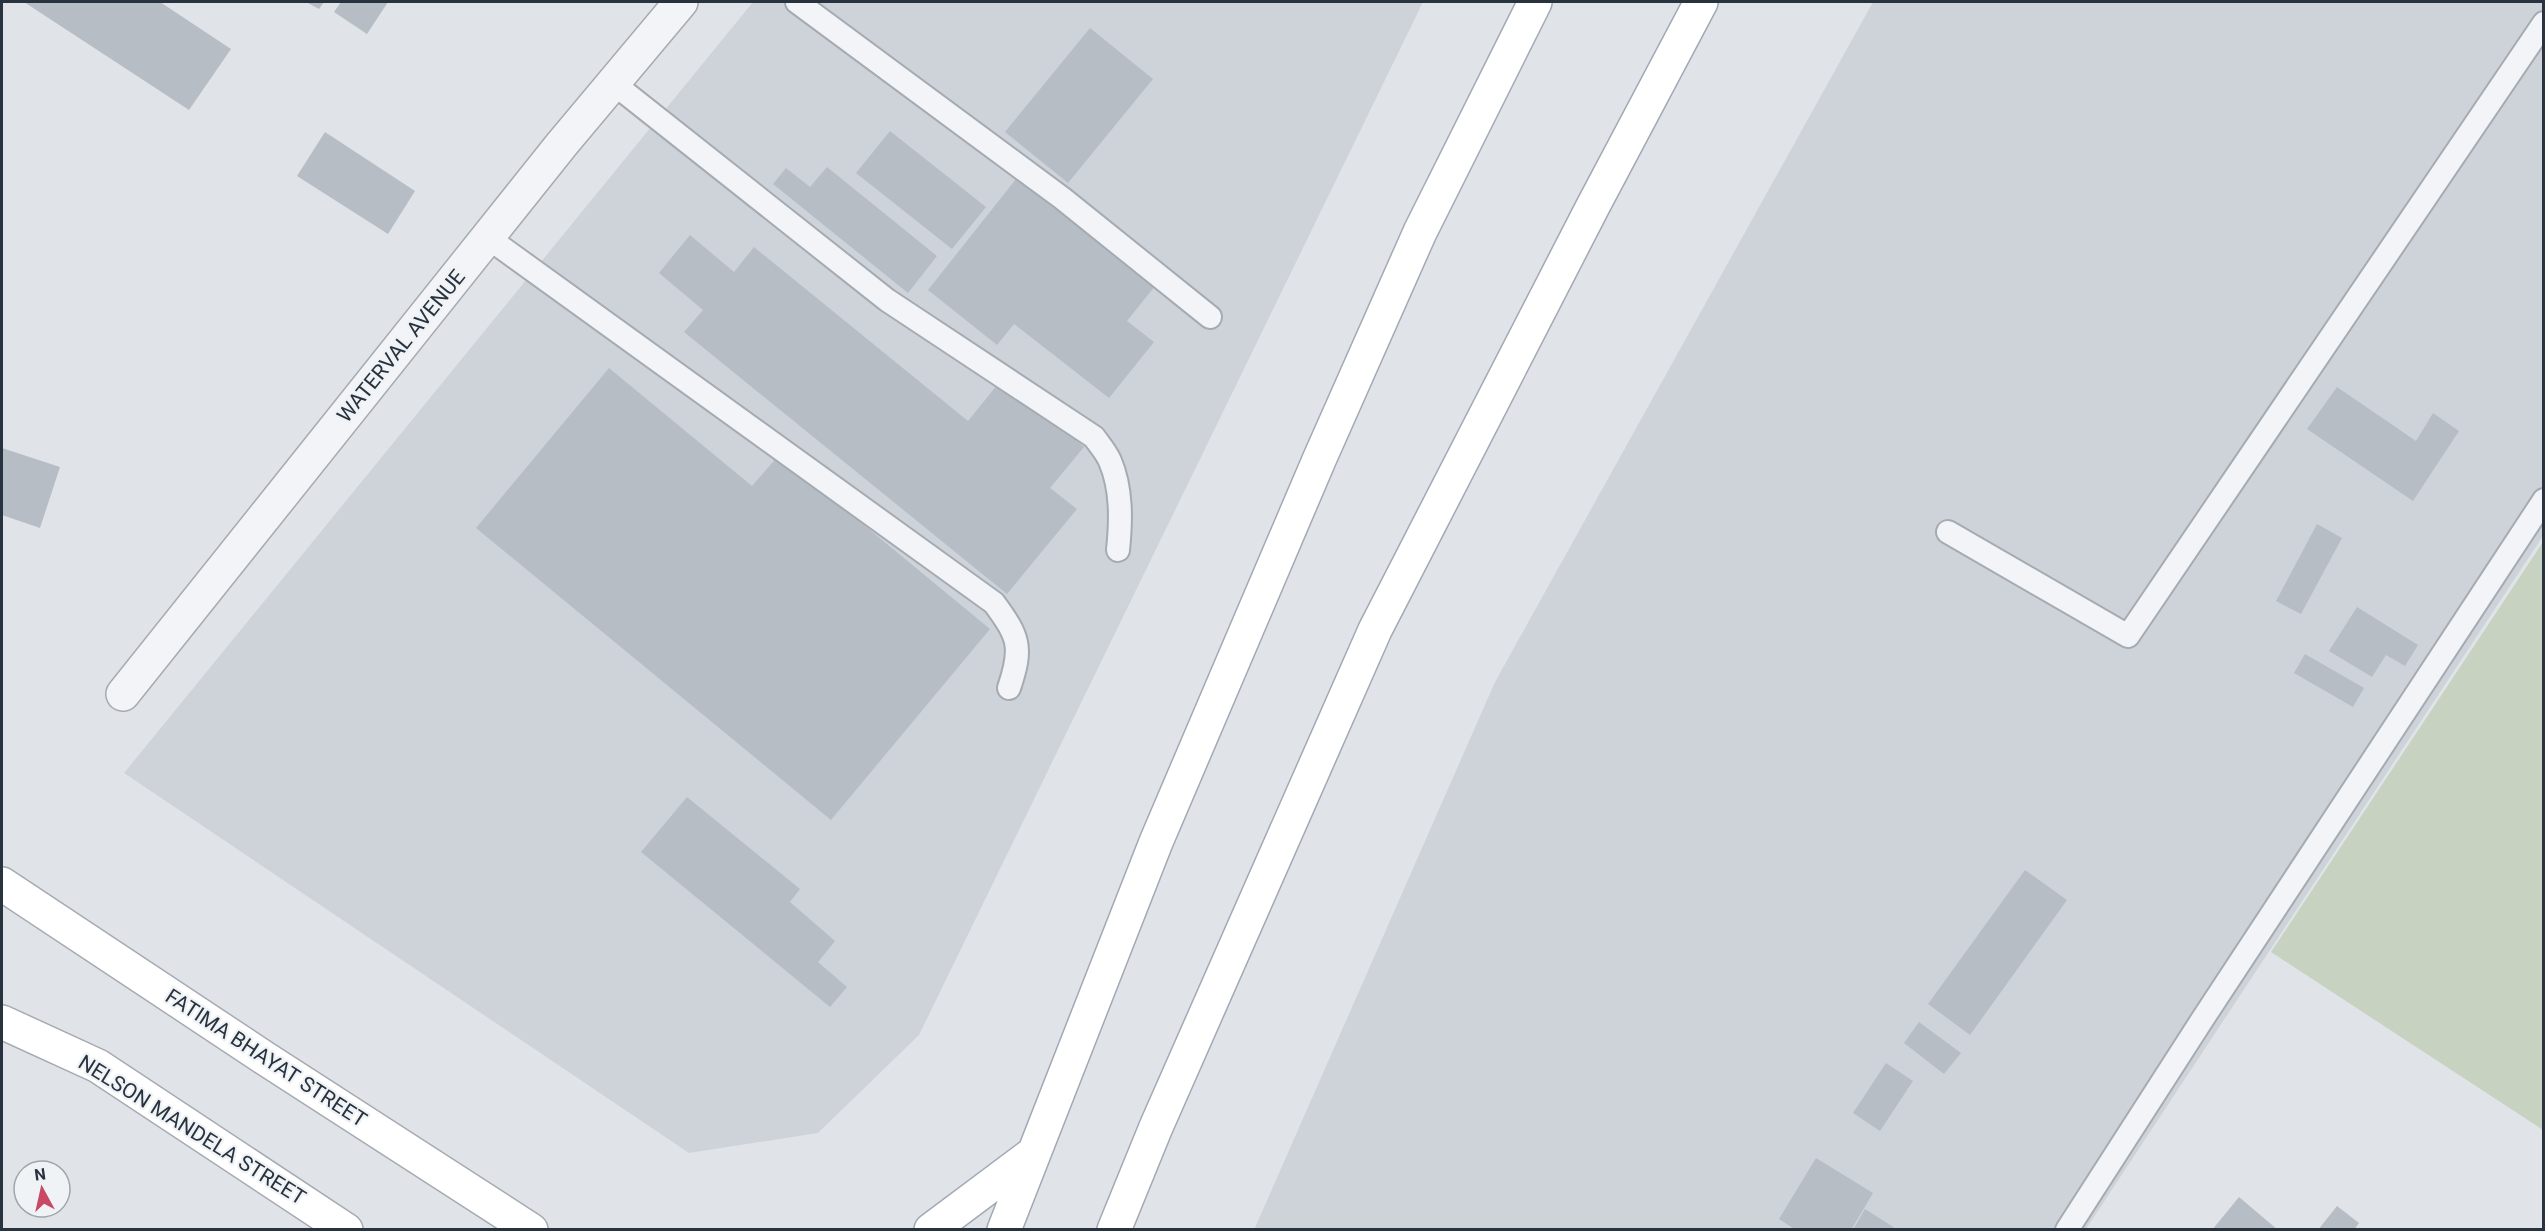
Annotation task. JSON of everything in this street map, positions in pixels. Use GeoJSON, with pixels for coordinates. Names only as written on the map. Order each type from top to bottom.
{"type":"FeatureCollection","features":[{"type":"Feature","properties":{"kind":"main road"},"geometry":{"type":"LineString","coordinates":[[1004,1230],[1156,842],[1319,460],[1420,232],[1535,2]]}},
{"type":"Feature","properties":{"kind":"main road"},"geometry":{"type":"LineString","coordinates":[[1114,1230],[1156,1127],[1375,630],[1592,208],[1701,2]]}},
{"type":"Feature","properties":{"kind":"main road","name":"FATIMA BHAYAT STREET"},"geometry":{"type":"LineString","coordinates":[[2,884],[531,1230]]}},
{"type":"Feature","properties":{"kind":"main road","name":"NELSON MANDELA STREET"},"geometry":{"type":"LineString","coordinates":[[2,1022],[98,1066],[346,1230]]}},
{"type":"Feature","properties":{"kind":"main road"},"geometry":{"type":"LineString","coordinates":[[931,1230],[1034,1153]]}},
{"type":"Feature","properties":{"kind":"street","name":"WATERVAL AVENUE"},"geometry":{"type":"LineString","coordinates":[[123,694],[488,237],[681,2]]}},
{"type":"Feature","properties":{"kind":"lane"},"geometry":{"type":"LineString","coordinates":[[797,2],[1062,198],[1210,317]]}},
{"type":"Feature","properties":{"kind":"lane"},"geometry":{"type":"LineString","coordinates":[[1948,532],[2128,636],[2544,23]]}},
{"type":"Feature","properties":{"kind":"lane"},"geometry":{"type":"LineString","coordinates":[[613,83],[887,300],[1095,437],[1110,461],[1122,512],[1118,550]]}},
{"type":"Feature","properties":{"kind":"lane"},"geometry":{"type":"LineString","coordinates":[[488,237],[994,603],[1008,622],[1016,643],[1018,661],[1009,688]]}},
{"type":"Feature","properties":{"kind":"lane"},"geometry":{"type":"LineString","coordinates":[[2067,1230],[2202,1020],[2544,500]]}},
{"type":"Feature","properties":{"kind":"shaded area"},"geometry":{"type":"Polygon","coordinates":[[[753,2],[1423,2],[919,1035],[818,1133],[689,1153],[124,773],[753,2]]]}},
{"type":"Feature","properties":{"kind":"shaded area"},"geometry":{"type":"Polygon","coordinates":[[[1873,2],[2543,2],[2543,536],[2086,1229],[1254,1230],[1495,682],[1873,2]]]}},
{"type":"Feature","properties":{"kind":"green space"},"geometry":{"type":"Polygon","coordinates":[[[2543,542],[2544,1130],[2271,952],[2543,542]]]}},
{"type":"Feature","properties":{"kind":"building"},"geometry":{"type":"Polygon","coordinates":[[[24,2],[160,2],[231,49],[189,110],[24,2]]]}},
{"type":"Feature","properties":{"kind":"building"},"geometry":{"type":"Polygon","coordinates":[[[306,2],[324,2],[319,9],[306,2]]]}},
{"type":"Feature","properties":{"kind":"building"},"geometry":{"type":"Polygon","coordinates":[[[341,2],[388,2],[367,34],[334,12],[341,2]]]}},
{"type":"Feature","properties":{"kind":"building"},"geometry":{"type":"Polygon","coordinates":[[[1090,28],[1153,79],[1068,183],[1005,132],[1090,28]]]}},
{"type":"Feature","properties":{"kind":"building"},"geometry":{"type":"Polygon","coordinates":[[[890,131],[986,207],[952,249],[856,173],[890,131]]]}},
{"type":"Feature","properties":{"kind":"building"},"geometry":{"type":"Polygon","coordinates":[[[325,132],[415,191],[388,234],[297,176],[325,132]]]}},
{"type":"Feature","properties":{"kind":"building"},"geometry":{"type":"Polygon","coordinates":[[[827,167],[937,256],[908,293],[773,184],[786,168],[810,187],[827,167]]]}},
{"type":"Feature","properties":{"kind":"building"},"geometry":{"type":"Polygon","coordinates":[[[1016,179],[1155,286],[1127,321],[1154,342],[1109,398],[1014,324],[997,345],[928,290],[1016,179]]]}},
{"type":"Feature","properties":{"kind":"building"},"geometry":{"type":"Polygon","coordinates":[[[690,235],[734,272],[754,247],[968,421],[1002,379],[1084,447],[1050,488],[1077,509],[1007,594],[684,332],[703,310],[659,273],[690,235]]]}},
{"type":"Feature","properties":{"kind":"building"},"geometry":{"type":"Polygon","coordinates":[[[609,368],[752,486],[779,455],[990,629],[831,820],[476,528],[609,368]]]}},
{"type":"Feature","properties":{"kind":"building"},"geometry":{"type":"Polygon","coordinates":[[[2337,387],[2416,441],[2433,413],[2459,431],[2413,501],[2307,429],[2337,387]]]}},
{"type":"Feature","properties":{"kind":"building"},"geometry":{"type":"Polygon","coordinates":[[[2,448],[60,467],[40,528],[2,515],[2,448]]]}},
{"type":"Feature","properties":{"kind":"building"},"geometry":{"type":"Polygon","coordinates":[[[2317,524],[2342,538],[2301,614],[2276,601],[2317,524]]]}},
{"type":"Feature","properties":{"kind":"building"},"geometry":{"type":"Polygon","coordinates":[[[2357,607],[2418,645],[2405,666],[2386,655],[2372,677],[2329,651],[2357,607]]]}},
{"type":"Feature","properties":{"kind":"building"},"geometry":{"type":"Polygon","coordinates":[[[2305,654],[2364,688],[2353,707],[2294,673],[2305,654]]]}},
{"type":"Feature","properties":{"kind":"building"},"geometry":{"type":"Polygon","coordinates":[[[687,797],[800,889],[790,902],[835,941],[818,962],[847,987],[830,1007],[641,852],[687,797]]]}},
{"type":"Feature","properties":{"kind":"building"},"geometry":{"type":"Polygon","coordinates":[[[2025,870],[2067,900],[1970,1035],[1928,1004],[2025,870]]]}},
{"type":"Feature","properties":{"kind":"building"},"geometry":{"type":"Polygon","coordinates":[[[1919,1022],[1961,1053],[1944,1074],[1904,1043],[1919,1022]]]}},
{"type":"Feature","properties":{"kind":"building"},"geometry":{"type":"Polygon","coordinates":[[[1886,1063],[1913,1081],[1880,1131],[1853,1113],[1886,1063]]]}},
{"type":"Feature","properties":{"kind":"building"},"geometry":{"type":"Polygon","coordinates":[[[1816,1158],[1873,1193],[1851,1230],[1796,1230],[1779,1219],[1816,1158]]]}},
{"type":"Feature","properties":{"kind":"building"},"geometry":{"type":"Polygon","coordinates":[[[2239,1197],[2278,1230],[2212,1230],[2239,1197]]]}},
{"type":"Feature","properties":{"kind":"building"},"geometry":{"type":"Polygon","coordinates":[[[2337,1206],[2359,1223],[2354,1230],[2318,1230],[2337,1206]]]}},
{"type":"Feature","properties":{"kind":"building"},"geometry":{"type":"Polygon","coordinates":[[[1865,1209],[1898,1230],[1853,1230],[1865,1209]]]}}]}
